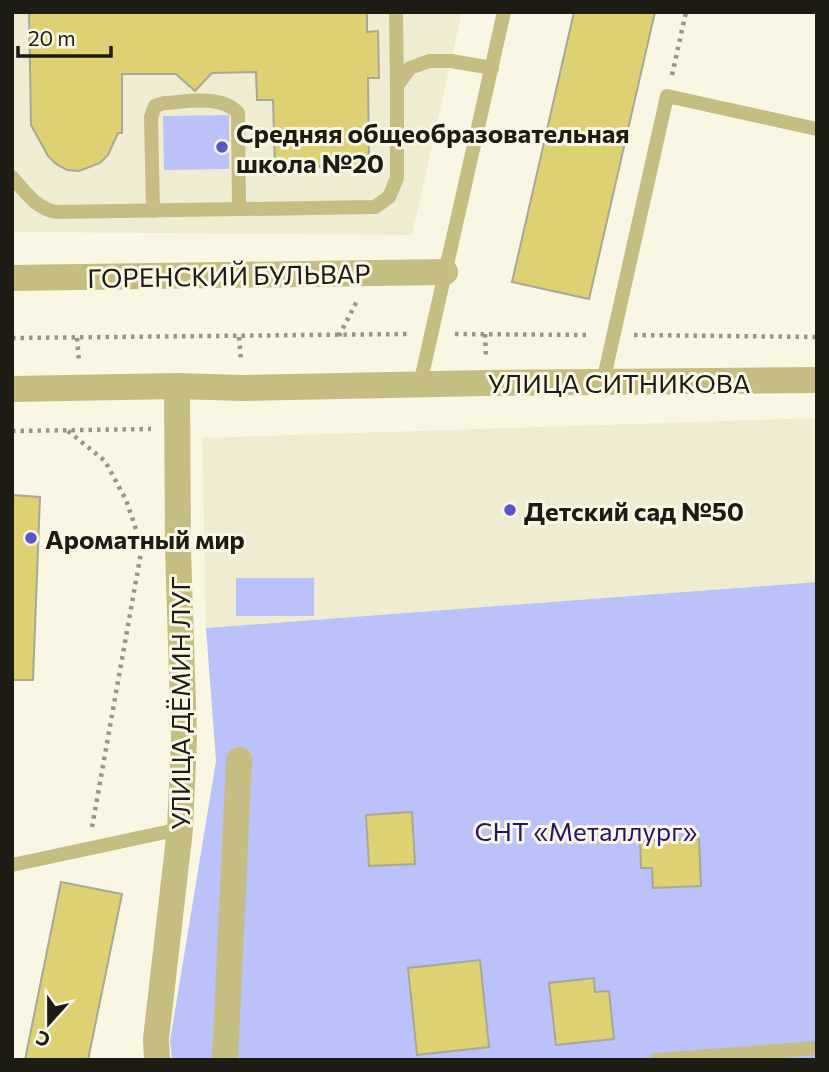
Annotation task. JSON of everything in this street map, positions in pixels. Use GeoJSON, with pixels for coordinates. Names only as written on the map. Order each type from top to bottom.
{"type":"FeatureCollection","features":[{"type":"Feature","properties":{"kind":"street","name":"ГОРЕНСКИЙ БУЛЬВАР"},"geometry":{"type":"LineString","coordinates":[[12,278],[445,272]]}},
{"type":"Feature","properties":{"kind":"street","name":"УЛИЦА СИТНИКОВА"},"geometry":{"type":"LineString","coordinates":[[420,384],[817,380]]}},
{"type":"Feature","properties":{"kind":"street"},"geometry":{"type":"LineString","coordinates":[[12,389],[420,384]]}},
{"type":"Feature","properties":{"kind":"street","name":"УЛИЦА ДЁМИН ЛУГ"},"geometry":{"type":"LineString","coordinates":[[157,1060],[156,1039],[180,829],[184,733],[178,549],[177,386]]}},
{"type":"Feature","properties":{"kind":"street"},"geometry":{"type":"LineString","coordinates":[[225,1060],[239,760]]}},
{"type":"Feature","properties":{"kind":"lane"},"geometry":{"type":"LineString","coordinates":[[12,177],[45,210],[56,212],[375,207],[382,203],[393,189],[399,167],[396,12]]}},
{"type":"Feature","properties":{"kind":"lane"},"geometry":{"type":"LineString","coordinates":[[420,384],[504,12]]}},
{"type":"Feature","properties":{"kind":"lane"},"geometry":{"type":"LineString","coordinates":[[397,86],[411,68],[429,61],[451,61],[492,68]]}},
{"type":"Feature","properties":{"kind":"lane"},"geometry":{"type":"LineString","coordinates":[[603,383],[667,96],[817,129]]}},
{"type":"Feature","properties":{"kind":"lane"},"geometry":{"type":"LineString","coordinates":[[153,211],[151,117],[155,106],[164,103],[222,102],[232,106],[238,113],[239,209]]}},
{"type":"Feature","properties":{"kind":"lane"},"geometry":{"type":"LineString","coordinates":[[12,865],[180,829]]}},
{"type":"Feature","properties":{"kind":"lane"},"geometry":{"type":"LineString","coordinates":[[656,1060],[817,1048]]}},
{"type":"Feature","properties":{"kind":"path"},"geometry":{"type":"LineString","coordinates":[[667,96],[686,12]]}},
{"type":"Feature","properties":{"kind":"path"},"geometry":{"type":"LineString","coordinates":[[339,336],[362,291]]}},
{"type":"Feature","properties":{"kind":"path"},"geometry":{"type":"LineString","coordinates":[[12,338],[407,334]]}},
{"type":"Feature","properties":{"kind":"path"},"geometry":{"type":"LineString","coordinates":[[77,338],[79,369]]}},
{"type":"Feature","properties":{"kind":"path"},"geometry":{"type":"LineString","coordinates":[[83,420],[84,430]]}},
{"type":"Feature","properties":{"kind":"path"},"geometry":{"type":"LineString","coordinates":[[12,431],[152,429]]}},
{"type":"Feature","properties":{"kind":"path"},"geometry":{"type":"LineString","coordinates":[[68,431],[105,461],[126,500],[142,547],[88,849]]}},
{"type":"Feature","properties":{"kind":"path"},"geometry":{"type":"LineString","coordinates":[[142,547],[178,549]]}},
{"type":"Feature","properties":{"kind":"shaded area","name":"Средняя общеобразовательная школа №20"},"geometry":{"type":"Polygon","coordinates":[[[12,12],[462,12],[412,235],[12,232],[12,12]]]}},
{"type":"Feature","properties":{"kind":"shaded area","name":"Детский сад №50"},"geometry":{"type":"Polygon","coordinates":[[[817,418],[817,582],[206,628],[202,438],[817,418]]]}},
{"type":"Feature","properties":{"kind":"green space"},"geometry":{"type":"Polygon","coordinates":[[[229,115],[229,169],[164,170],[163,116],[229,115]]]}},
{"type":"Feature","properties":{"kind":"green space"},"geometry":{"type":"Polygon","coordinates":[[[236,578],[314,578],[314,616],[236,616],[236,578]]]}},
{"type":"Feature","properties":{"kind":"green space","name":"СНТ «Металлург»"},"geometry":{"type":"Polygon","coordinates":[[[817,582],[817,1060],[172,1060],[170,1041],[216,761],[206,628],[817,582]]]}},
{"type":"Feature","properties":{"kind":"building"},"geometry":{"type":"Polygon","coordinates":[[[29,12],[367,12],[367,32],[378,31],[379,78],[368,78],[369,166],[275,167],[273,100],[257,100],[256,72],[212,73],[195,91],[176,74],[122,74],[122,133],[118,133],[108,155],[100,163],[79,171],[67,170],[48,156],[31,125],[29,12]]]}},
{"type":"Feature","properties":{"kind":"building"},"geometry":{"type":"Polygon","coordinates":[[[574,12],[655,12],[589,299],[512,282],[574,12]]]}},
{"type":"Feature","properties":{"kind":"building"},"geometry":{"type":"Polygon","coordinates":[[[12,495],[40,497],[33,680],[12,680],[12,495]]]}},
{"type":"Feature","properties":{"kind":"building"},"geometry":{"type":"Polygon","coordinates":[[[412,812],[415,864],[369,866],[366,815],[412,812]]]}},
{"type":"Feature","properties":{"kind":"building"},"geometry":{"type":"Polygon","coordinates":[[[699,839],[701,886],[653,888],[652,868],[641,868],[640,841],[699,839]]]}},
{"type":"Feature","properties":{"kind":"building"},"geometry":{"type":"Polygon","coordinates":[[[61,882],[122,894],[88,1060],[25,1060],[61,882]]]}},
{"type":"Feature","properties":{"kind":"building"},"geometry":{"type":"Polygon","coordinates":[[[480,960],[489,1047],[417,1055],[408,968],[480,960]]]}},
{"type":"Feature","properties":{"kind":"building"},"geometry":{"type":"Polygon","coordinates":[[[594,978],[595,992],[609,991],[614,1039],[556,1045],[549,983],[594,978]]]}},
{"type":"Feature","properties":{"kind":"place","name":"Средняя общеобразовательная школа №20"},"geometry":{"type":"Point","coordinates":[222,147]}},
{"type":"Feature","properties":{"kind":"place","name":"Детский сад №50"},"geometry":{"type":"Point","coordinates":[510,510]}},
{"type":"Feature","properties":{"kind":"place","name":"Ароматный мир"},"geometry":{"type":"Point","coordinates":[31,538]}}]}
